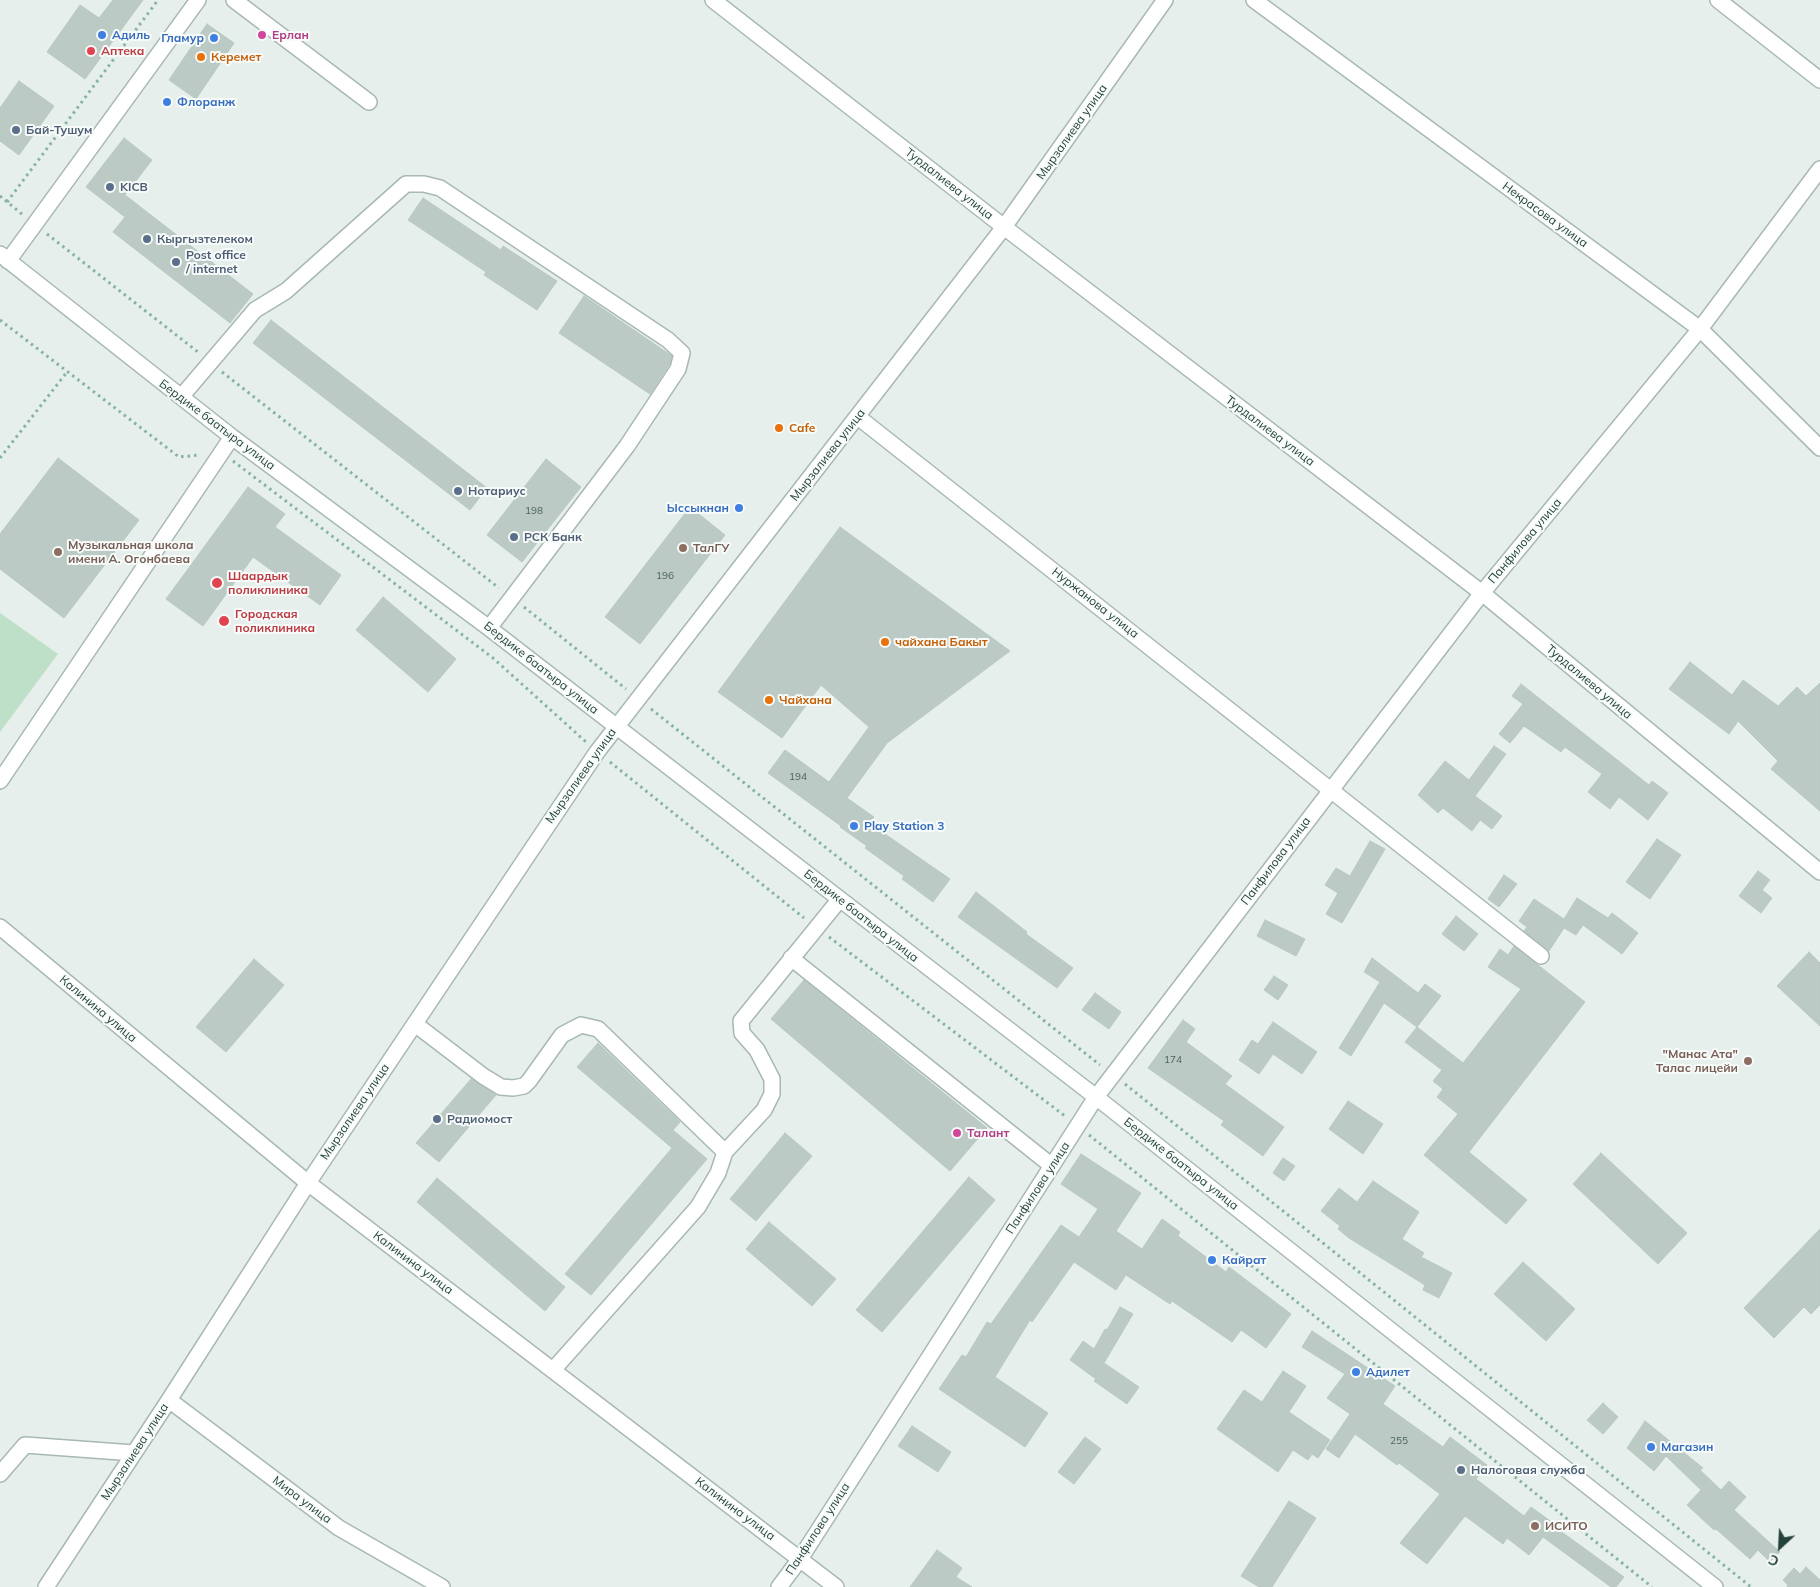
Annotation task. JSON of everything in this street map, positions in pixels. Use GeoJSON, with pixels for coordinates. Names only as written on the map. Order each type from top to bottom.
{"type":"FeatureCollection","features":[{"type":"Feature","properties":{"kind":"street"},"geometry":{"type":"LineString","coordinates":[[4,257],[34,224],[198,0]]}},
{"type":"Feature","properties":{"kind":"street"},"geometry":{"type":"LineString","coordinates":[[234,0],[369,102]]}},
{"type":"Feature","properties":{"kind":"street","name":"Турдалиева улица"},"geometry":{"type":"LineString","coordinates":[[713,0],[1004,227],[1482,593],[1820,872]]}},
{"type":"Feature","properties":{"kind":"street","name":"Мырзалиева улица"},"geometry":{"type":"LineString","coordinates":[[46,1587],[308,1183],[597,752],[1004,227],[1165,0]]}},
{"type":"Feature","properties":{"kind":"street","name":"Некрасова улица"},"geometry":{"type":"LineString","coordinates":[[1254,0],[1700,330],[1820,448]]}},
{"type":"Feature","properties":{"kind":"street"},"geometry":{"type":"LineString","coordinates":[[1718,0],[1820,80]]}},
{"type":"Feature","properties":{"kind":"street","name":"Панфилова улица"},"geometry":{"type":"LineString","coordinates":[[779,1587],[800,1559],[1096,1097],[1482,593],[1700,330],[1820,169]]}},
{"type":"Feature","properties":{"kind":"street"},"geometry":{"type":"LineString","coordinates":[[181,397],[255,310],[286,291],[406,184],[424,184],[440,188],[668,340],[682,353],[678,369],[627,446],[489,628]]}},
{"type":"Feature","properties":{"kind":"street","name":"Бердике баатыра улица"},"geometry":{"type":"LineString","coordinates":[[4,257],[232,437],[489,628],[1096,1097],[1715,1587]]}},
{"type":"Feature","properties":{"kind":"street","name":"Нуржанова улица"},"geometry":{"type":"LineString","coordinates":[[858,417],[1541,956]]}},
{"type":"Feature","properties":{"kind":"street"},"geometry":{"type":"LineString","coordinates":[[0,781],[232,437]]}},
{"type":"Feature","properties":{"kind":"street"},"geometry":{"type":"LineString","coordinates":[[553,1370],[698,1207],[718,1173],[725,1152],[764,1110],[772,1094],[772,1079],[757,1050],[742,1033],[741,1021],[840,899]]}},
{"type":"Feature","properties":{"kind":"street","name":"Калинина улица"},"geometry":{"type":"LineString","coordinates":[[0,928],[308,1183],[836,1587]]}},
{"type":"Feature","properties":{"kind":"street"},"geometry":{"type":"LineString","coordinates":[[792,958],[1052,1166]]}},
{"type":"Feature","properties":{"kind":"street"},"geometry":{"type":"LineString","coordinates":[[415,1024],[483,1076],[501,1087],[513,1088],[524,1086],[529,1081],[562,1035],[581,1025],[598,1029],[725,1152]]}},
{"type":"Feature","properties":{"kind":"street","name":"Мира улица"},"geometry":{"type":"LineString","coordinates":[[169,1400],[339,1528],[442,1587]]}},
{"type":"Feature","properties":{"kind":"street"},"geometry":{"type":"LineString","coordinates":[[0,1474],[25,1445],[134,1452]]}},
{"type":"Feature","properties":{"kind":"path"},"geometry":{"type":"LineString","coordinates":[[7,202],[158,0]]}},
{"type":"Feature","properties":{"kind":"path"},"geometry":{"type":"LineString","coordinates":[[0,196],[511,597],[1113,1075],[1751,1587]]}},
{"type":"Feature","properties":{"kind":"path"},"geometry":{"type":"LineString","coordinates":[[0,320],[180,457],[222,452],[493,658],[597,752],[816,927],[1077,1126],[1652,1587]]}},
{"type":"Feature","properties":{"kind":"path"},"geometry":{"type":"LineString","coordinates":[[0,458],[67,372]]}},
{"type":"Feature","properties":{"kind":"green space"},"geometry":{"type":"Polygon","coordinates":[[[0,613],[58,654],[0,732],[0,613]]]}},
{"type":"Feature","properties":{"kind":"building"},"geometry":{"type":"Polygon","coordinates":[[[113,0],[143,0],[85,79],[47,52],[80,5],[99,18],[113,0]]]}},
{"type":"Feature","properties":{"kind":"building"},"geometry":{"type":"Polygon","coordinates":[[[207,24],[234,43],[196,99],[169,80],[207,24]]]}},
{"type":"Feature","properties":{"kind":"building"},"geometry":{"type":"Polygon","coordinates":[[[19,81],[54,106],[19,155],[0,141],[0,108],[19,81]]]}},
{"type":"Feature","properties":{"kind":"building"},"geometry":{"type":"Polygon","coordinates":[[[124,138],[152,160],[125,195],[253,294],[230,323],[113,232],[125,217],[86,187],[124,138]]]}},
{"type":"Feature","properties":{"kind":"building"},"geometry":{"type":"Polygon","coordinates":[[[423,198],[501,250],[503,246],[557,281],[537,310],[484,275],[486,272],[408,220],[423,198]]]}},
{"type":"Feature","properties":{"kind":"building"},"geometry":{"type":"Polygon","coordinates":[[[584,296],[672,356],[669,365],[650,394],[559,333],[584,296]]]}},
{"type":"Feature","properties":{"kind":"building"},"geometry":{"type":"Polygon","coordinates":[[[271,320],[487,488],[470,510],[253,343],[271,320]]]}},
{"type":"Feature","properties":{"kind":"building","name":"Музыкальная школа имени А. Огонбаева"},"geometry":{"type":"Polygon","coordinates":[[[58,458],[139,520],[64,618],[0,569],[0,534],[58,458]]]}},
{"type":"Feature","properties":{"kind":"building"},"geometry":{"type":"Polygon","coordinates":[[[546,459],[581,487],[522,562],[487,535],[546,459]]]}},
{"type":"Feature","properties":{"kind":"building"},"geometry":{"type":"Polygon","coordinates":[[[248,487],[285,514],[275,527],[341,575],[320,605],[253,557],[203,626],[166,599],[248,487]]]}},
{"type":"Feature","properties":{"kind":"building"},"geometry":{"type":"Polygon","coordinates":[[[690,507],[725,535],[640,644],[605,617],[690,507]]]}},
{"type":"Feature","properties":{"kind":"building","name":"чайхана Бакыт"},"geometry":{"type":"Polygon","coordinates":[[[840,527],[1010,651],[887,743],[847,798],[874,817],[869,823],[950,879],[933,902],[902,879],[904,876],[865,848],[867,846],[768,773],[785,750],[829,782],[869,727],[821,685],[782,738],[718,692],[840,527]]]}},
{"type":"Feature","properties":{"kind":"building"},"geometry":{"type":"Polygon","coordinates":[[[383,597],[456,659],[428,692],[356,630],[383,597]]]}},
{"type":"Feature","properties":{"kind":"building"},"geometry":{"type":"Polygon","coordinates":[[[1690,662],[1732,695],[1743,680],[1778,706],[1797,687],[1806,696],[1820,683],[1820,811],[1771,769],[1778,761],[1738,721],[1729,734],[1669,689],[1690,662]]]}},
{"type":"Feature","properties":{"kind":"building"},"geometry":{"type":"Polygon","coordinates":[[[1521,684],[1649,785],[1652,781],[1668,793],[1648,820],[1619,797],[1610,809],[1588,792],[1602,774],[1565,747],[1561,752],[1524,726],[1510,743],[1499,734],[1523,704],[1512,696],[1521,684]]]}},
{"type":"Feature","properties":{"kind":"building"},"geometry":{"type":"Polygon","coordinates":[[[1494,746],[1506,754],[1475,796],[1502,816],[1492,829],[1480,820],[1472,831],[1443,808],[1438,813],[1418,795],[1445,761],[1469,780],[1494,746]]]}},
{"type":"Feature","properties":{"kind":"building"},"geometry":{"type":"Polygon","coordinates":[[[1657,839],[1681,855],[1650,899],[1626,882],[1657,839]]]}},
{"type":"Feature","properties":{"kind":"building"},"geometry":{"type":"Polygon","coordinates":[[[1370,841],[1385,849],[1342,923],[1326,914],[1338,893],[1325,885],[1336,868],[1350,876],[1370,841]]]}},
{"type":"Feature","properties":{"kind":"building"},"geometry":{"type":"Polygon","coordinates":[[[1758,871],[1770,880],[1762,890],[1772,898],[1761,913],[1739,896],[1758,871]]]}},
{"type":"Feature","properties":{"kind":"building"},"geometry":{"type":"Polygon","coordinates":[[[1504,875],[1517,884],[1499,907],[1488,899],[1504,875]]]}},
{"type":"Feature","properties":{"kind":"building"},"geometry":{"type":"Polygon","coordinates":[[[976,892],[1027,932],[1026,934],[1073,968],[1057,988],[958,917],[976,892]]]}},
{"type":"Feature","properties":{"kind":"building"},"geometry":{"type":"Polygon","coordinates":[[[1577,898],[1608,918],[1612,913],[1638,933],[1622,954],[1583,925],[1576,935],[1564,928],[1549,951],[1524,931],[1527,927],[1519,921],[1534,899],[1564,919],[1577,898]]]}},
{"type":"Feature","properties":{"kind":"building"},"geometry":{"type":"Polygon","coordinates":[[[1456,916],[1478,934],[1464,951],[1442,934],[1456,916]]]}},
{"type":"Feature","properties":{"kind":"building"},"geometry":{"type":"Polygon","coordinates":[[[1265,920],[1305,939],[1296,956],[1257,936],[1265,920]]]}},
{"type":"Feature","properties":{"kind":"building"},"geometry":{"type":"Polygon","coordinates":[[[1514,946],[1585,1002],[1469,1152],[1527,1200],[1506,1224],[1424,1155],[1458,1114],[1437,1097],[1443,1089],[1433,1081],[1442,1070],[1405,1042],[1417,1027],[1463,1063],[1521,989],[1488,967],[1500,949],[1508,955],[1514,946]]]}},
{"type":"Feature","properties":{"kind":"building"},"geometry":{"type":"Polygon","coordinates":[[[1809,952],[1820,963],[1820,1026],[1777,986],[1809,952]]]}},
{"type":"Feature","properties":{"kind":"building"},"geometry":{"type":"Polygon","coordinates":[[[1372,958],[1418,993],[1425,984],[1441,996],[1417,1027],[1384,1003],[1351,1056],[1339,1048],[1380,982],[1364,972],[1372,958]]]}},
{"type":"Feature","properties":{"kind":"building"},"geometry":{"type":"Polygon","coordinates":[[[254,959],[284,985],[226,1052],[196,1027],[254,959]]]}},
{"type":"Feature","properties":{"kind":"building"},"geometry":{"type":"Polygon","coordinates":[[[1274,976],[1288,985],[1278,1000],[1264,990],[1274,976]]]}},
{"type":"Feature","properties":{"kind":"building"},"geometry":{"type":"Polygon","coordinates":[[[804,980],[987,1128],[950,1171],[771,1019],[804,980]]]}},
{"type":"Feature","properties":{"kind":"building"},"geometry":{"type":"Polygon","coordinates":[[[1095,993],[1121,1012],[1109,1029],[1082,1010],[1095,993]]]}},
{"type":"Feature","properties":{"kind":"building"},"geometry":{"type":"Polygon","coordinates":[[[1183,1020],[1195,1029],[1186,1042],[1232,1076],[1225,1084],[1284,1127],[1263,1156],[1221,1125],[1224,1121],[1148,1068],[1183,1020]]]}},
{"type":"Feature","properties":{"kind":"building"},"geometry":{"type":"Polygon","coordinates":[[[1273,1022],[1317,1052],[1302,1074],[1273,1054],[1259,1074],[1239,1060],[1252,1040],[1258,1044],[1273,1022]]]}},
{"type":"Feature","properties":{"kind":"building"},"geometry":{"type":"Polygon","coordinates":[[[598,1043],[680,1122],[673,1130],[707,1159],[591,1295],[565,1274],[672,1148],[577,1067],[598,1043]]]}},
{"type":"Feature","properties":{"kind":"building"},"geometry":{"type":"Polygon","coordinates":[[[471,1079],[496,1095],[439,1162],[416,1143],[471,1079]]]}},
{"type":"Feature","properties":{"kind":"building"},"geometry":{"type":"Polygon","coordinates":[[[1348,1101],[1383,1124],[1363,1154],[1329,1129],[1348,1101]]]}},
{"type":"Feature","properties":{"kind":"building"},"geometry":{"type":"Polygon","coordinates":[[[785,1133],[812,1156],[756,1221],[730,1199],[785,1133]]]}},
{"type":"Feature","properties":{"kind":"building"},"geometry":{"type":"Polygon","coordinates":[[[1601,1153],[1687,1233],[1658,1264],[1573,1184],[1601,1153]]]}},
{"type":"Feature","properties":{"kind":"building"},"geometry":{"type":"Polygon","coordinates":[[[1081,1154],[1141,1193],[1116,1231],[1142,1249],[1162,1219],[1180,1232],[1178,1236],[1226,1272],[1229,1267],[1291,1314],[1266,1348],[1241,1330],[1232,1342],[1172,1301],[1170,1304],[1126,1275],[1116,1290],[1074,1262],[1032,1322],[1030,1320],[995,1377],[1048,1413],[1025,1447],[939,1389],[962,1355],[966,1357],[987,1322],[991,1324],[1061,1225],[1079,1237],[1098,1209],[1061,1184],[1081,1154]]]}},
{"type":"Feature","properties":{"kind":"building"},"geometry":{"type":"Polygon","coordinates":[[[1283,1158],[1295,1166],[1284,1181],[1273,1173],[1283,1158]]]}},
{"type":"Feature","properties":{"kind":"building"},"geometry":{"type":"Polygon","coordinates":[[[969,1177],[995,1200],[882,1332],[856,1310],[969,1177]]]}},
{"type":"Feature","properties":{"kind":"building"},"geometry":{"type":"Polygon","coordinates":[[[437,1178],[565,1287],[545,1311],[417,1202],[437,1178]]]}},
{"type":"Feature","properties":{"kind":"building"},"geometry":{"type":"Polygon","coordinates":[[[1373,1181],[1419,1212],[1402,1239],[1424,1253],[1421,1257],[1452,1273],[1439,1298],[1423,1290],[1425,1285],[1349,1238],[1338,1229],[1340,1226],[1321,1211],[1339,1188],[1357,1202],[1373,1181]]]}},
{"type":"Feature","properties":{"kind":"building"},"geometry":{"type":"Polygon","coordinates":[[[769,1222],[836,1279],[812,1306],[746,1249],[769,1222]]]}},
{"type":"Feature","properties":{"kind":"building"},"geometry":{"type":"Polygon","coordinates":[[[1820,1229],[1820,1305],[1811,1314],[1804,1307],[1774,1338],[1744,1308],[1820,1229]]]}},
{"type":"Feature","properties":{"kind":"building"},"geometry":{"type":"Polygon","coordinates":[[[1523,1262],[1575,1309],[1546,1341],[1494,1294],[1523,1262]]]}},
{"type":"Feature","properties":{"kind":"building"},"geometry":{"type":"Polygon","coordinates":[[[1120,1307],[1133,1314],[1104,1363],[1139,1387],[1127,1404],[1094,1381],[1096,1379],[1070,1360],[1083,1341],[1094,1349],[1120,1307]]]}},
{"type":"Feature","properties":{"kind":"building"},"geometry":{"type":"Polygon","coordinates":[[[1312,1331],[1395,1386],[1383,1404],[1443,1447],[1450,1437],[1487,1465],[1476,1479],[1524,1516],[1531,1507],[1553,1523],[1552,1525],[1624,1577],[1616,1587],[1611,1587],[1543,1537],[1529,1555],[1507,1538],[1503,1544],[1465,1516],[1427,1564],[1400,1543],[1440,1494],[1399,1463],[1397,1465],[1355,1434],[1339,1458],[1326,1449],[1350,1414],[1327,1398],[1345,1374],[1302,1347],[1312,1331]]]}},
{"type":"Feature","properties":{"kind":"building"},"geometry":{"type":"Polygon","coordinates":[[[1283,1371],[1306,1386],[1289,1412],[1330,1440],[1318,1458],[1312,1454],[1308,1460],[1293,1450],[1278,1472],[1217,1429],[1244,1390],[1262,1402],[1283,1371]]]}},
{"type":"Feature","properties":{"kind":"building"},"geometry":{"type":"Polygon","coordinates":[[[1603,1403],[1618,1417],[1603,1434],[1587,1420],[1603,1403]]]}},
{"type":"Feature","properties":{"kind":"building"},"geometry":{"type":"Polygon","coordinates":[[[1645,1421],[1703,1468],[1700,1470],[1721,1490],[1729,1481],[1746,1497],[1734,1510],[1780,1552],[1770,1562],[1758,1550],[1750,1559],[1687,1505],[1701,1490],[1666,1456],[1654,1471],[1627,1448],[1645,1421]]]}},
{"type":"Feature","properties":{"kind":"building"},"geometry":{"type":"Polygon","coordinates":[[[912,1426],[951,1452],[938,1472],[898,1446],[912,1426]]]}},
{"type":"Feature","properties":{"kind":"building"},"geometry":{"type":"Polygon","coordinates":[[[1085,1437],[1101,1449],[1074,1484],[1058,1472],[1085,1437]]]}},
{"type":"Feature","properties":{"kind":"building"},"geometry":{"type":"Polygon","coordinates":[[[1289,1501],[1316,1518],[1272,1587],[1259,1587],[1241,1576],[1289,1501]]]}},
{"type":"Feature","properties":{"kind":"building"},"geometry":{"type":"Polygon","coordinates":[[[937,1550],[962,1568],[956,1577],[972,1587],[910,1587],[937,1550]]]}},
{"type":"Feature","properties":{"kind":"building"},"geometry":{"type":"Polygon","coordinates":[[[1806,1567],[1820,1580],[1820,1587],[1787,1587],[1788,1585],[1783,1580],[1794,1568],[1800,1574],[1806,1567]]]}},
{"type":"Feature","properties":{"kind":"place","name":"Адиль"},"geometry":{"type":"Point","coordinates":[102,35]}},
{"type":"Feature","properties":{"kind":"place","name":"Ерлан"},"geometry":{"type":"Point","coordinates":[262,35]}},
{"type":"Feature","properties":{"kind":"place","name":"Гламур"},"geometry":{"type":"Point","coordinates":[214,38]}},
{"type":"Feature","properties":{"kind":"place","name":"Аптека"},"geometry":{"type":"Point","coordinates":[91,51]}},
{"type":"Feature","properties":{"kind":"place","name":"Керемет"},"geometry":{"type":"Point","coordinates":[201,57]}},
{"type":"Feature","properties":{"kind":"place","name":"Флоранж"},"geometry":{"type":"Point","coordinates":[167,102]}},
{"type":"Feature","properties":{"kind":"place","name":"Бай-Тушум"},"geometry":{"type":"Point","coordinates":[16,130]}},
{"type":"Feature","properties":{"kind":"place","name":"KICB"},"geometry":{"type":"Point","coordinates":[110,187]}},
{"type":"Feature","properties":{"kind":"place","name":"Кыргызтелеком"},"geometry":{"type":"Point","coordinates":[147,239]}},
{"type":"Feature","properties":{"kind":"place","name":"Post office / internet"},"geometry":{"type":"Point","coordinates":[176,262]}},
{"type":"Feature","properties":{"kind":"place","name":"Cafe"},"geometry":{"type":"Point","coordinates":[779,428]}},
{"type":"Feature","properties":{"kind":"place","name":"Нотариус"},"geometry":{"type":"Point","coordinates":[458,491]}},
{"type":"Feature","properties":{"kind":"place","name":"Ыссыкнан"},"geometry":{"type":"Point","coordinates":[739,508]}},
{"type":"Feature","properties":{"kind":"place","name":"РСК Банк"},"geometry":{"type":"Point","coordinates":[514,537]}},
{"type":"Feature","properties":{"kind":"place","name":"ТалГУ"},"geometry":{"type":"Point","coordinates":[683,548]}},
{"type":"Feature","properties":{"kind":"place","name":"Музыкальная школа имени А. Огонбаева"},"geometry":{"type":"Point","coordinates":[58,552]}},
{"type":"Feature","properties":{"kind":"place","name":"Шаардык поликлиника"},"geometry":{"type":"Point","coordinates":[217,583]}},
{"type":"Feature","properties":{"kind":"place","name":"Городская поликлиника"},"geometry":{"type":"Point","coordinates":[224,621]}},
{"type":"Feature","properties":{"kind":"place","name":"чайхана Бакыт"},"geometry":{"type":"Point","coordinates":[885,642]}},
{"type":"Feature","properties":{"kind":"place","name":"Чайхана"},"geometry":{"type":"Point","coordinates":[769,700]}},
{"type":"Feature","properties":{"kind":"place","name":"Play Station 3"},"geometry":{"type":"Point","coordinates":[854,826]}},
{"type":"Feature","properties":{"kind":"place","name":"\"Манас Ата\" Талас лицейи"},"geometry":{"type":"Point","coordinates":[1748,1061]}},
{"type":"Feature","properties":{"kind":"place","name":"Радиомост"},"geometry":{"type":"Point","coordinates":[437,1119]}},
{"type":"Feature","properties":{"kind":"place","name":"Талант"},"geometry":{"type":"Point","coordinates":[957,1133]}},
{"type":"Feature","properties":{"kind":"place","name":"Кайрат"},"geometry":{"type":"Point","coordinates":[1212,1260]}},
{"type":"Feature","properties":{"kind":"place","name":"Адилет"},"geometry":{"type":"Point","coordinates":[1356,1372]}},
{"type":"Feature","properties":{"kind":"place","name":"Магазин"},"geometry":{"type":"Point","coordinates":[1651,1447]}},
{"type":"Feature","properties":{"kind":"place","name":"Налоговая служба"},"geometry":{"type":"Point","coordinates":[1461,1470]}},
{"type":"Feature","properties":{"kind":"place","name":"ИСИТО"},"geometry":{"type":"Point","coordinates":[1535,1526]}}]}
